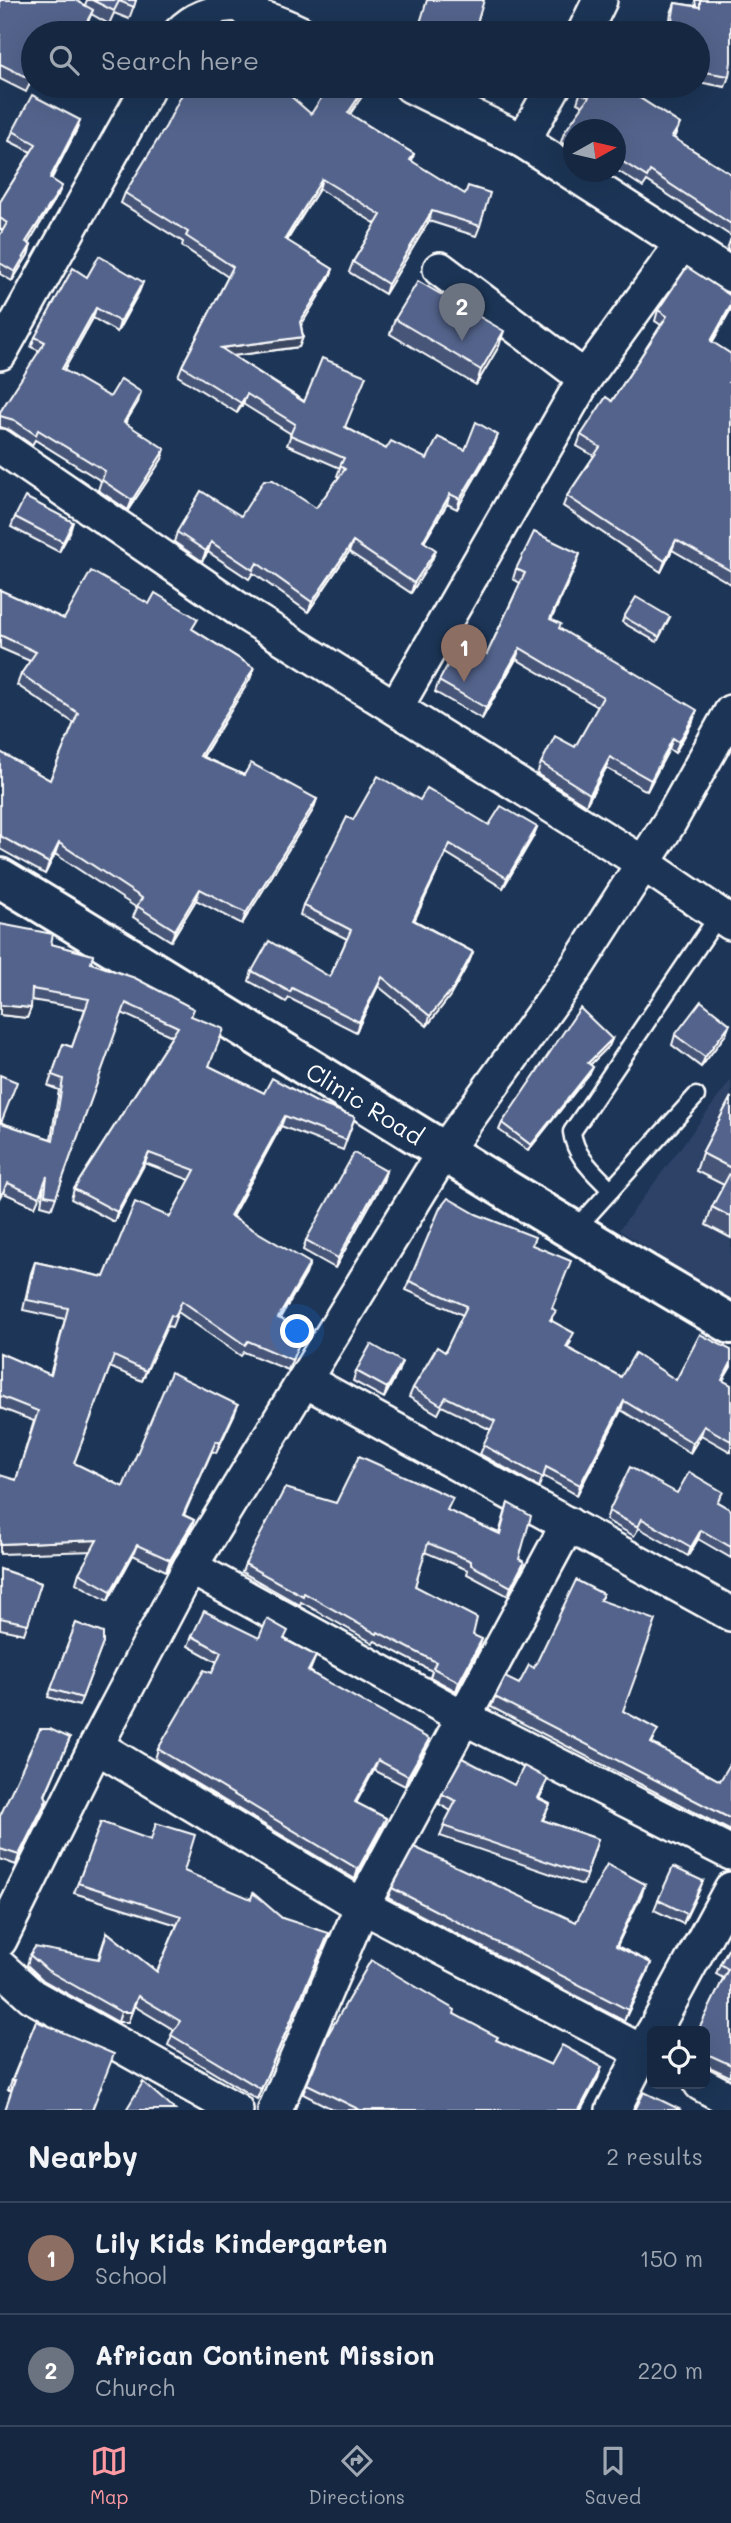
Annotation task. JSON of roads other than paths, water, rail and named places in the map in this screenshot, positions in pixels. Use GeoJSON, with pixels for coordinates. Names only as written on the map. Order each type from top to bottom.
{"type":"FeatureCollection","features":[{"type":"Feature","properties":{"kind":"street"},"geometry":{"type":"LineString","coordinates":[[590,21],[600,0]]}},
{"type":"Feature","properties":{"kind":"street"},"geometry":{"type":"LineString","coordinates":[[187,21],[191,15],[208,4],[232,4],[274,21]]}},
{"type":"Feature","properties":{"kind":"street"},"geometry":{"type":"LineString","coordinates":[[0,353],[142,98]]}},
{"type":"Feature","properties":{"kind":"street"},"geometry":{"type":"LineString","coordinates":[[435,98],[523,141],[731,275]]}},
{"type":"Feature","properties":{"kind":"street"},"geometry":{"type":"LineString","coordinates":[[523,141],[547,98]]}},
{"type":"Feature","properties":{"kind":"street"},"geometry":{"type":"LineString","coordinates":[[396,707],[585,378],[682,243]]}},
{"type":"Feature","properties":{"kind":"street"},"geometry":{"type":"LineString","coordinates":[[440,269],[585,378]]}},
{"type":"Feature","properties":{"kind":"street"},"geometry":{"type":"LineString","coordinates":[[1,448],[247,615],[643,863],[725,919]]}},
{"type":"Feature","properties":{"kind":"street"},"geometry":{"type":"LineString","coordinates":[[0,1940],[96,1746],[190,1567],[443,1153],[576,968],[643,863],[731,712]]}},
{"type":"Feature","properties":{"kind":"street","name":"Clinic Road"},"geometry":{"type":"LineString","coordinates":[[0,878],[201,998],[443,1153],[731,1324]]}},
{"type":"Feature","properties":{"kind":"street"},"geometry":{"type":"LineString","coordinates":[[306,1381],[731,1614]]}},
{"type":"Feature","properties":{"kind":"street"},"geometry":{"type":"LineString","coordinates":[[275,2110],[362,1906],[568,1524]]}},
{"type":"Feature","properties":{"kind":"street"},"geometry":{"type":"LineString","coordinates":[[190,1567],[463,1717],[731,1853]]}},
{"type":"Feature","properties":{"kind":"street"},"geometry":{"type":"LineString","coordinates":[[96,1746],[362,1906],[647,2042]]}},
{"type":"Feature","properties":{"kind":"street"},"geometry":{"type":"LineString","coordinates":[[659,2026],[731,1889]]}},
{"type":"Feature","properties":{"kind":"street"},"geometry":{"type":"LineString","coordinates":[[0,1967],[32,1996],[236,2110]]}},
{"type":"Feature","properties":{"kind":"street"},"geometry":{"type":"LineString","coordinates":[[613,2110],[647,2048]]}},
{"type":"Feature","properties":{"kind":"street"},"geometry":{"type":"LineString","coordinates":[[710,2089],[731,2101]]}},
{"type":"Feature","properties":{"kind":"lane"},"geometry":{"type":"LineString","coordinates":[[611,1190],[582,1159],[574,1146],[572,1132],[725,919]]}},
{"type":"Feature","properties":{"kind":"lane"},"geometry":{"type":"LineString","coordinates":[[574,1231],[696,1096]]}},
{"type":"Feature","properties":{"kind":"place","name":"African Continent Mission"},"geometry":{"type":"Point","coordinates":[462,341]}},
{"type":"Feature","properties":{"kind":"place","name":"Lily Kids Kindergarten"},"geometry":{"type":"Point","coordinates":[464,682]}}]}
